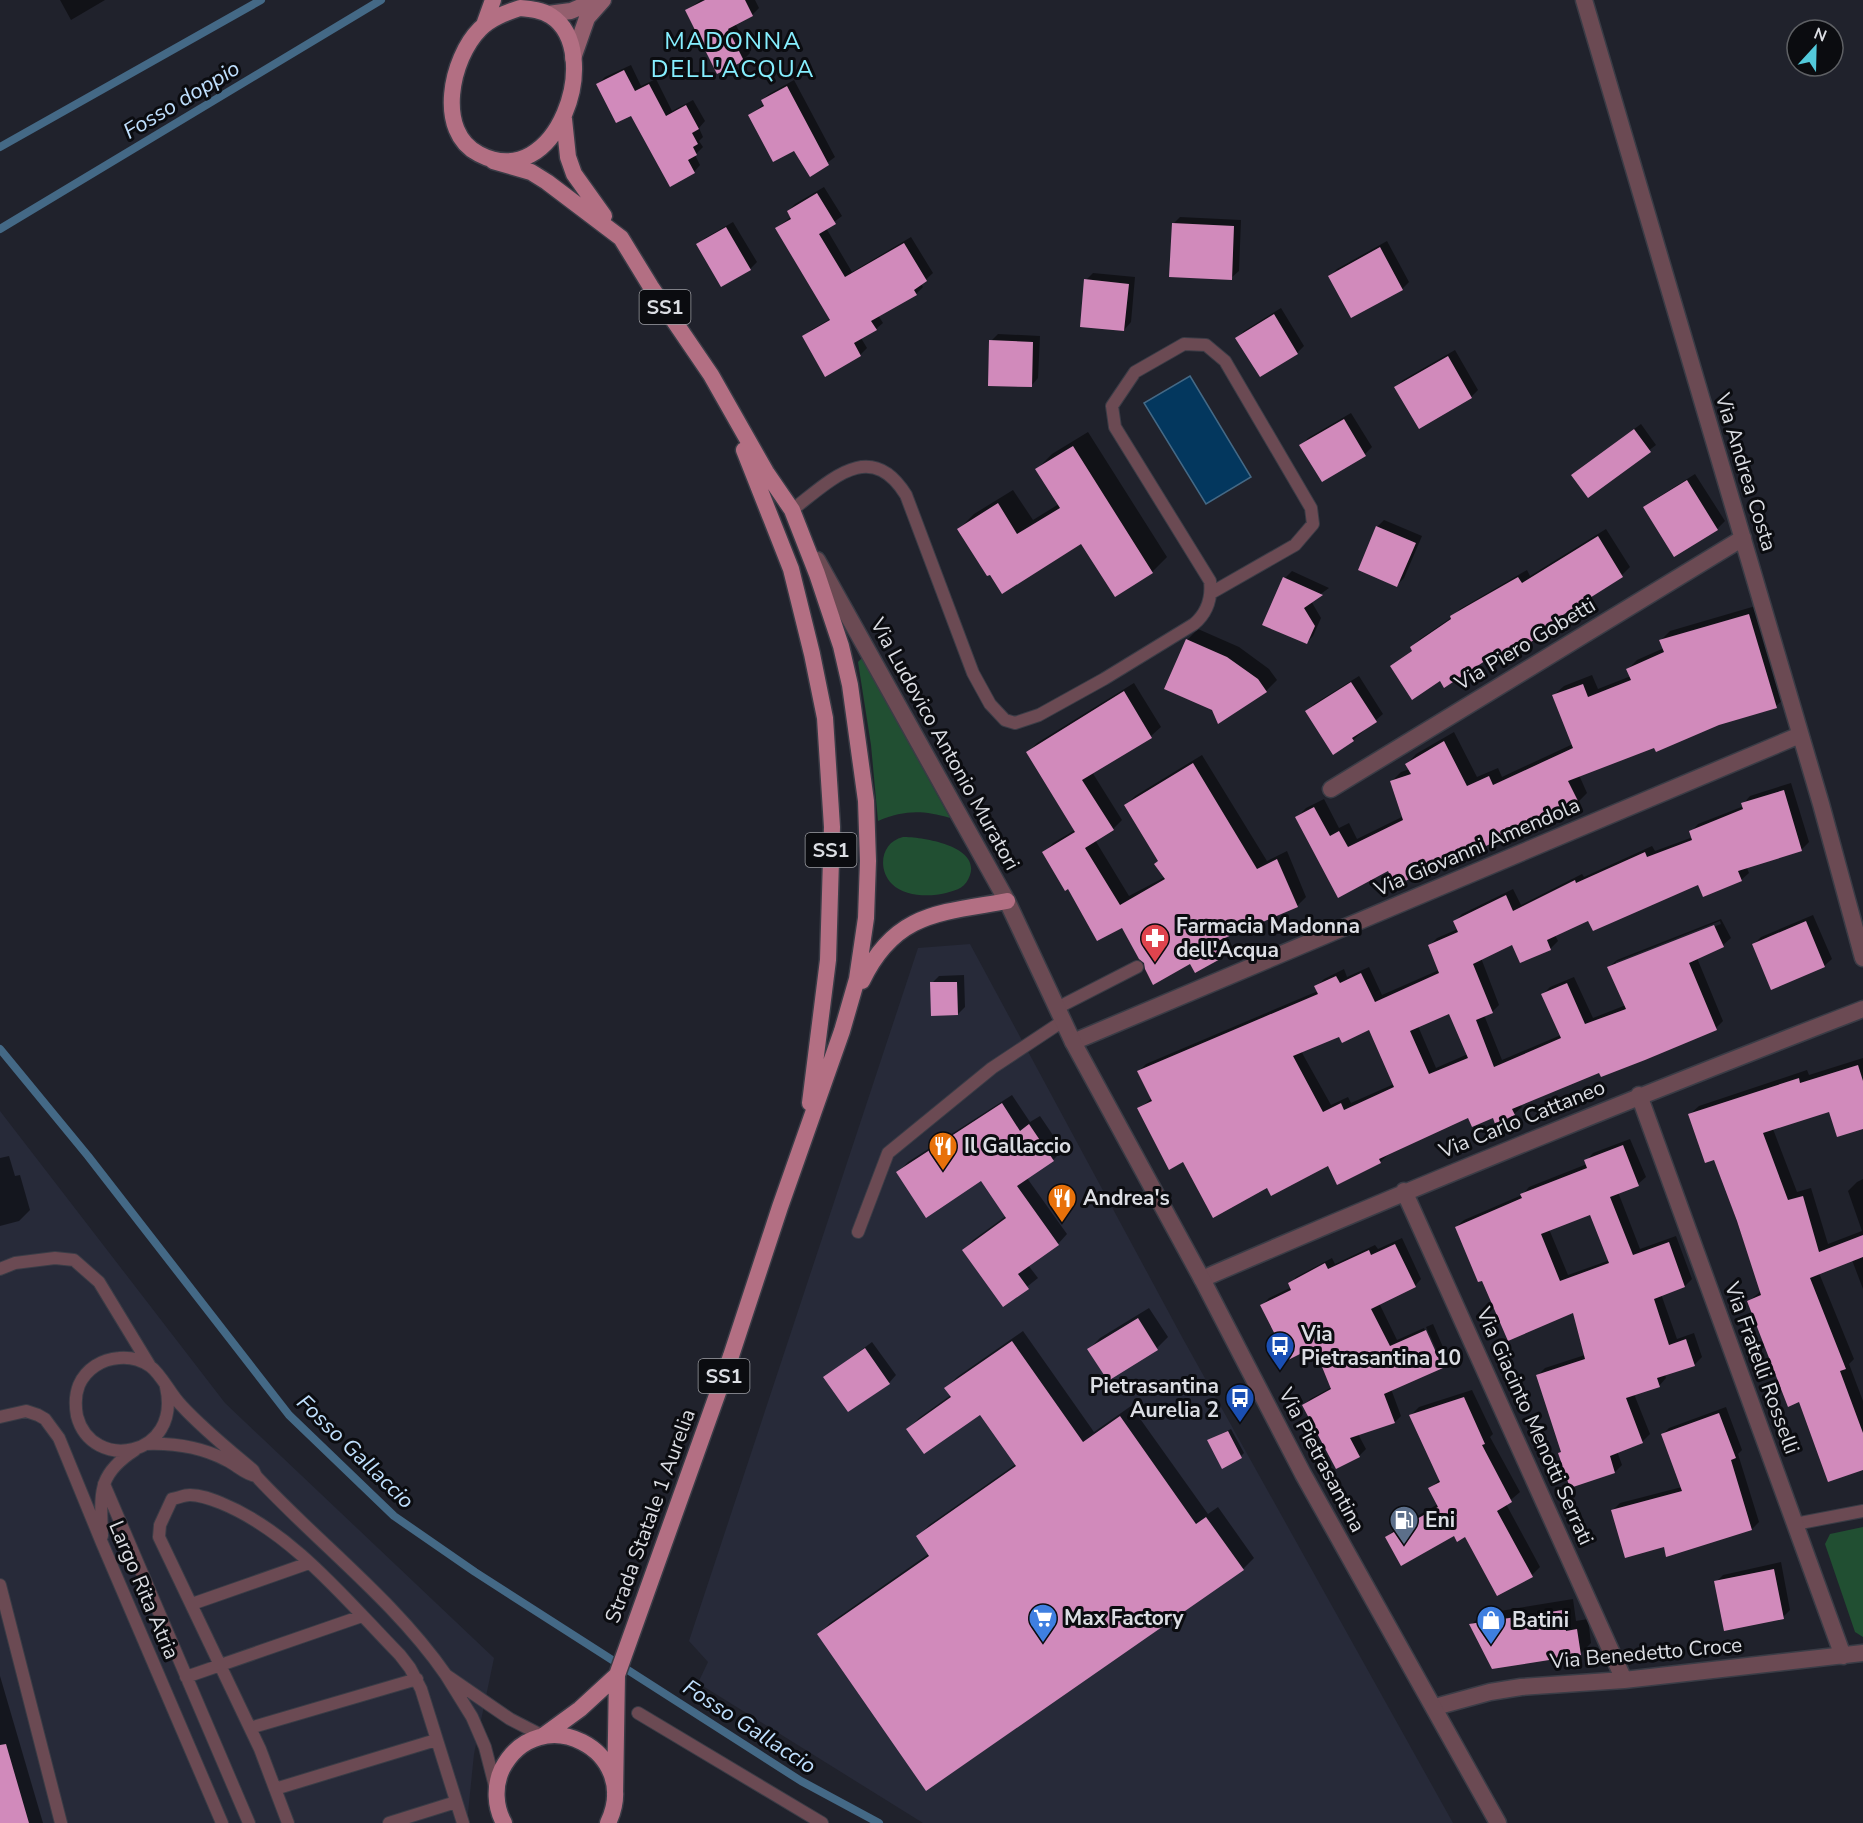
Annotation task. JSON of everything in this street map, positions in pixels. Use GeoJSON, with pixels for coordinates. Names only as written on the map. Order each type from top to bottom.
{"type":"FeatureCollection","features":[{"type":"Feature","properties":{"kind":"main road"},"geometry":{"type":"LineString","coordinates":[[484,25],[492,0]]}},
{"type":"Feature","properties":{"kind":"main road"},"geometry":{"type":"LineString","coordinates":[[538,8],[563,29],[571,46],[574,78],[570,99],[564,118],[544,146],[531,154],[506,162],[493,161],[468,147],[456,128],[452,110],[455,74],[470,43],[484,25],[496,16],[520,8],[538,8],[571,11],[597,0]]}},
{"type":"Feature","properties":{"kind":"main road"},"geometry":{"type":"LineString","coordinates":[[573,58],[587,18],[603,0]]}},
{"type":"Feature","properties":{"kind":"main road"},"geometry":{"type":"LineString","coordinates":[[564,118],[568,157],[574,174],[621,238]]}},
{"type":"Feature","properties":{"kind":"main road","name":"Strada Statale 1 Aurelia"},"geometry":{"type":"LineString","coordinates":[[493,161],[531,172],[621,238],[720,392],[795,518],[841,646],[850,685],[866,801],[868,861],[866,918],[857,979],[731,1356],[617,1675]]}},
{"type":"Feature","properties":{"kind":"main road","name":"Strada Statale 1 Aurelia"},"geometry":{"type":"LineString","coordinates":[[720,392],[791,569],[825,718],[832,827],[828,960],[806,1134]]}},
{"type":"Feature","properties":{"kind":"main road"},"geometry":{"type":"LineString","coordinates":[[847,1014],[871,963],[898,931],[940,913],[1007,901]]}},
{"type":"Feature","properties":{"kind":"main road","name":"SS1"},"geometry":{"type":"LineString","coordinates":[[496,1790],[499,1775],[506,1761],[516,1750],[529,1741],[543,1736],[580,1709],[617,1675]]}},
{"type":"Feature","properties":{"kind":"main road","name":"SS1"},"geometry":{"type":"LineString","coordinates":[[608,1823],[615,1795],[617,1675]]}},
{"type":"Feature","properties":{"kind":"main road","name":"SS1"},"geometry":{"type":"LineString","coordinates":[[543,1736],[575,1738],[594,1749],[608,1765],[615,1795]]}},
{"type":"Feature","properties":{"kind":"main road"},"geometry":{"type":"LineString","coordinates":[[496,1790],[497,1803],[504,1823]]}},
{"type":"Feature","properties":{"kind":"street","name":"Via Andrea Costa"},"geometry":{"type":"LineString","coordinates":[[1584,0],[1743,538],[1863,958]]}},
{"type":"Feature","properties":{"kind":"street","name":"Via Ludovico Antonio Muratori"},"geometry":{"type":"LineString","coordinates":[[795,518],[1007,901],[1047,987]]}},
{"type":"Feature","properties":{"kind":"street","name":"Via Piero Gobetti"},"geometry":{"type":"LineString","coordinates":[[1331,789],[1743,538]]}},
{"type":"Feature","properties":{"kind":"street","name":"Via Giovanni Amendola"},"geometry":{"type":"LineString","coordinates":[[1073,1042],[1800,735]]}},
{"type":"Feature","properties":{"kind":"street","name":"Via Pietrasantina"},"geometry":{"type":"LineString","coordinates":[[1047,987],[1073,1042],[1202,1279],[1303,1474],[1378,1612],[1435,1707],[1498,1823]]}},
{"type":"Feature","properties":{"kind":"street","name":"Via Carlo Cattaneo"},"geometry":{"type":"LineString","coordinates":[[1202,1279],[1404,1191],[1639,1095],[1863,1009]]}},
{"type":"Feature","properties":{"kind":"street","name":"Via Fratelli Rosselli"},"geometry":{"type":"LineString","coordinates":[[1639,1095],[1843,1656]]}},
{"type":"Feature","properties":{"kind":"street","name":"Via Giacinto Menotti Serrati"},"geometry":{"type":"LineString","coordinates":[[1404,1191],[1624,1680]]}},
{"type":"Feature","properties":{"kind":"street","name":"Via Benedetto Croce"},"geometry":{"type":"LineString","coordinates":[[1435,1707],[1490,1692],[1521,1687],[1624,1680],[1863,1653]]}},
{"type":"Feature","properties":{"kind":"lane"},"geometry":{"type":"LineString","coordinates":[[795,518],[836,476],[855,467],[872,467],[897,481],[906,495],[973,673],[990,704],[1005,720],[1015,723],[1039,715],[1104,679],[1194,624],[1203,616],[1212,593],[1210,580],[1115,427],[1112,406],[1135,372],[1184,344],[1206,345],[1225,361],[1311,508],[1313,524],[1295,545],[1212,593]]}},
{"type":"Feature","properties":{"kind":"lane"},"geometry":{"type":"LineString","coordinates":[[858,1232],[888,1153],[1060,1015],[1137,967]]}},
{"type":"Feature","properties":{"kind":"lane"},"geometry":{"type":"LineString","coordinates":[[0,1269],[15,1263],[55,1258],[74,1260],[99,1282],[150,1366],[182,1406],[253,1470],[256,1476],[432,1654],[472,1717],[485,1747],[496,1790]]}},
{"type":"Feature","properties":{"kind":"lane"},"geometry":{"type":"LineString","coordinates":[[150,1366],[124,1357],[111,1358],[99,1363],[88,1372],[80,1382],[75,1408],[79,1422],[87,1435],[98,1444],[111,1450],[126,1451],[143,1445],[165,1443],[197,1448],[219,1456],[247,1474],[256,1476]]}},
{"type":"Feature","properties":{"kind":"lane"},"geometry":{"type":"LineString","coordinates":[[102,1543],[100,1510],[106,1477],[120,1460],[162,1429],[168,1416],[169,1401],[166,1387]]}},
{"type":"Feature","properties":{"kind":"lane","name":"Largo Rita Atria"},"geometry":{"type":"LineString","coordinates":[[0,1417],[26,1411],[45,1419],[59,1438],[222,1823]]}},
{"type":"Feature","properties":{"kind":"lane"},"geometry":{"type":"LineString","coordinates":[[104,1484],[249,1823]]}},
{"type":"Feature","properties":{"kind":"lane"},"geometry":{"type":"LineString","coordinates":[[288,1823],[250,1728],[159,1537],[160,1525],[172,1499],[189,1495],[208,1498],[249,1515],[266,1526],[309,1563],[400,1655],[417,1679],[462,1823]]}},
{"type":"Feature","properties":{"kind":"lane"},"geometry":{"type":"LineString","coordinates":[[1795,1524],[1863,1510]]}},
{"type":"Feature","properties":{"kind":"lane"},"geometry":{"type":"LineString","coordinates":[[192,1604],[309,1563]]}},
{"type":"Feature","properties":{"kind":"lane"},"geometry":{"type":"LineString","coordinates":[[0,1585],[61,1823]]}},
{"type":"Feature","properties":{"kind":"lane"},"geometry":{"type":"LineString","coordinates":[[186,1677],[362,1616]]}},
{"type":"Feature","properties":{"kind":"lane"},"geometry":{"type":"LineString","coordinates":[[446,1675],[510,1719],[543,1736]]}},
{"type":"Feature","properties":{"kind":"lane"},"geometry":{"type":"LineString","coordinates":[[250,1728],[417,1679]]}},
{"type":"Feature","properties":{"kind":"lane"},"geometry":{"type":"LineString","coordinates":[[638,1713],[822,1823]]}},
{"type":"Feature","properties":{"kind":"lane"},"geometry":{"type":"LineString","coordinates":[[275,1789],[436,1740]]}},
{"type":"Feature","properties":{"kind":"lane"},"geometry":{"type":"LineString","coordinates":[[389,1823],[456,1802]]}},
{"type":"Feature","properties":{"kind":"shaded area"},"geometry":{"type":"Polygon","coordinates":[[[970,944],[1182,1337],[1453,1823],[923,1823],[698,1683],[708,1662],[689,1641],[918,948],[970,944]]]}},
{"type":"Feature","properties":{"kind":"shaded area"},"geometry":{"type":"Polygon","coordinates":[[[0,1111],[225,1403],[494,1658],[474,1754],[467,1823],[0,1823],[0,1111]]]}},
{"type":"Feature","properties":{"kind":"green space"},"geometry":{"type":"Polygon","coordinates":[[[862,658],[950,818],[914,812],[878,821],[871,745],[858,662],[862,658]]]}},
{"type":"Feature","properties":{"kind":"green space"},"geometry":{"type":"Polygon","coordinates":[[[903,837],[936,841],[958,850],[967,857],[971,865],[970,875],[966,882],[954,891],[933,895],[911,894],[897,888],[887,878],[883,864],[890,844],[903,837]]]}},
{"type":"Feature","properties":{"kind":"green space"},"geometry":{"type":"Polygon","coordinates":[[[1863,1527],[1863,1637],[1855,1632],[1825,1544],[1830,1534],[1863,1527]]]}},
{"type":"Feature","properties":{"kind":"water"},"geometry":{"type":"Polygon","coordinates":[[[1190,376],[1251,477],[1206,504],[1144,403],[1190,376]]]}},
{"type":"Feature","properties":{"kind":"building"},"geometry":{"type":"Polygon","coordinates":[[[705,0],[745,0],[753,16],[728,29],[744,61],[717,74],[685,10],[705,0]]]}},
{"type":"Feature","properties":{"kind":"building"},"geometry":{"type":"Polygon","coordinates":[[[624,70],[635,91],[649,84],[666,116],[686,105],[699,129],[692,133],[698,144],[693,147],[697,155],[688,160],[695,173],[670,187],[631,116],[616,123],[596,84],[624,70]]]}},
{"type":"Feature","properties":{"kind":"building"},"geometry":{"type":"Polygon","coordinates":[[[787,86],[829,165],[810,177],[794,151],[773,162],[748,115],[764,106],[761,100],[787,86]]]}},
{"type":"Feature","properties":{"kind":"building"},"geometry":{"type":"Polygon","coordinates":[[[817,193],[836,224],[819,234],[845,277],[904,243],[927,281],[914,290],[917,295],[871,321],[877,330],[854,343],[861,356],[825,377],[802,336],[830,320],[775,228],[791,219],[787,211],[817,193]]]}},
{"type":"Feature","properties":{"kind":"building"},"geometry":{"type":"Polygon","coordinates":[[[1172,223],[1234,226],[1232,280],[1169,277],[1172,223]]]}},
{"type":"Feature","properties":{"kind":"building"},"geometry":{"type":"Polygon","coordinates":[[[726,227],[751,270],[721,287],[696,244],[726,227]]]}},
{"type":"Feature","properties":{"kind":"building"},"geometry":{"type":"Polygon","coordinates":[[[1380,247],[1403,290],[1351,318],[1328,276],[1380,247]]]}},
{"type":"Feature","properties":{"kind":"building"},"geometry":{"type":"Polygon","coordinates":[[[1084,279],[1129,284],[1124,331],[1080,327],[1084,279]]]}},
{"type":"Feature","properties":{"kind":"building"},"geometry":{"type":"Polygon","coordinates":[[[1274,314],[1298,354],[1260,377],[1235,338],[1274,314]]]}},
{"type":"Feature","properties":{"kind":"building"},"geometry":{"type":"Polygon","coordinates":[[[989,340],[1033,342],[1032,387],[988,386],[989,340]]]}},
{"type":"Feature","properties":{"kind":"building"},"geometry":{"type":"Polygon","coordinates":[[[1448,356],[1472,398],[1419,429],[1394,387],[1448,356]]]}},
{"type":"Feature","properties":{"kind":"building"},"geometry":{"type":"Polygon","coordinates":[[[1344,419],[1366,456],[1322,482],[1299,445],[1344,419]]]}},
{"type":"Feature","properties":{"kind":"building"},"geometry":{"type":"Polygon","coordinates":[[[1634,429],[1651,452],[1588,498],[1571,475],[1634,429]]]}},
{"type":"Feature","properties":{"kind":"building"},"geometry":{"type":"Polygon","coordinates":[[[1073,446],[1153,573],[1115,597],[1081,544],[1002,594],[990,575],[987,576],[957,529],[998,503],[1017,534],[1060,508],[1035,469],[1073,446]]]}},
{"type":"Feature","properties":{"kind":"building"},"geometry":{"type":"Polygon","coordinates":[[[1687,480],[1718,530],[1674,557],[1643,507],[1687,480]]]}},
{"type":"Feature","properties":{"kind":"building"},"geometry":{"type":"Polygon","coordinates":[[[1376,526],[1416,543],[1397,587],[1358,570],[1376,526]]]}},
{"type":"Feature","properties":{"kind":"building"},"geometry":{"type":"Polygon","coordinates":[[[1598,536],[1623,577],[1547,625],[1550,631],[1501,659],[1497,653],[1444,688],[1440,681],[1412,700],[1390,666],[1412,651],[1410,647],[1451,619],[1450,616],[1518,577],[1522,583],[1598,536]]]}},
{"type":"Feature","properties":{"kind":"building"},"geometry":{"type":"Polygon","coordinates":[[[1283,577],[1323,595],[1304,608],[1315,626],[1307,644],[1262,625],[1283,577]]]}},
{"type":"Feature","properties":{"kind":"building"},"geometry":{"type":"Polygon","coordinates":[[[1749,614],[1777,708],[1719,725],[1656,752],[1654,748],[1568,781],[1579,803],[1462,857],[1461,854],[1395,886],[1388,871],[1338,898],[1295,817],[1314,807],[1330,836],[1339,831],[1348,847],[1403,820],[1390,781],[1411,774],[1405,764],[1444,741],[1467,786],[1489,776],[1493,785],[1573,748],[1552,695],[1583,684],[1588,697],[1631,680],[1626,669],[1664,652],[1659,640],[1749,614]]]}},
{"type":"Feature","properties":{"kind":"building"},"geometry":{"type":"Polygon","coordinates":[[[1186,639],[1227,657],[1258,679],[1267,692],[1218,724],[1212,710],[1164,689],[1186,639]]]}},
{"type":"Feature","properties":{"kind":"building"},"geometry":{"type":"Polygon","coordinates":[[[1351,682],[1377,722],[1352,738],[1354,741],[1333,755],[1305,711],[1351,682]]]}},
{"type":"Feature","properties":{"kind":"building"},"geometry":{"type":"Polygon","coordinates":[[[1124,691],[1152,738],[1082,780],[1114,830],[1085,848],[1120,905],[1165,879],[1154,864],[1158,861],[1124,805],[1193,763],[1257,869],[1277,859],[1298,907],[1213,943],[1222,958],[1195,973],[1190,964],[1153,985],[1144,963],[1139,959],[1122,928],[1097,941],[1068,889],[1065,891],[1042,852],[1075,832],[1026,752],[1124,691]]]}},
{"type":"Feature","properties":{"kind":"building"},"geometry":{"type":"Polygon","coordinates":[[[1784,790],[1802,851],[1738,871],[1742,881],[1703,897],[1698,885],[1593,931],[1588,921],[1547,940],[1551,950],[1520,963],[1512,945],[1473,964],[1493,1013],[1476,1020],[1494,1067],[1561,1038],[1541,994],[1567,983],[1585,1024],[1626,1009],[1607,967],[1714,925],[1724,947],[1689,963],[1717,1030],[1601,1077],[1599,1073],[1512,1109],[1515,1115],[1495,1124],[1493,1118],[1472,1127],[1468,1118],[1379,1159],[1381,1163],[1337,1185],[1328,1166],[1271,1196],[1267,1188],[1213,1218],[1183,1162],[1169,1170],[1137,1108],[1152,1101],[1137,1071],[1318,994],[1314,986],[1336,976],[1340,983],[1361,973],[1375,1002],[1439,973],[1428,945],[1458,932],[1453,921],[1506,895],[1513,911],[1575,880],[1576,883],[1645,852],[1647,857],[1692,840],[1689,831],[1743,809],[1741,803],[1784,790]],[[1449,1014],[1410,1031],[1429,1074],[1468,1058],[1449,1014]],[[1369,1030],[1342,1043],[1339,1037],[1293,1056],[1323,1112],[1341,1103],[1344,1110],[1394,1087],[1369,1030]]]}},
{"type":"Feature","properties":{"kind":"building"},"geometry":{"type":"Polygon","coordinates":[[[1806,921],[1825,967],[1771,990],[1752,944],[1806,921]]]}},
{"type":"Feature","properties":{"kind":"building"},"geometry":{"type":"Polygon","coordinates":[[[930,982],[957,982],[958,1015],[931,1016],[930,982]]]}},
{"type":"Feature","properties":{"kind":"building"},"geometry":{"type":"Polygon","coordinates":[[[1858,1065],[1863,1081],[1863,1129],[1837,1137],[1829,1112],[1763,1133],[1788,1200],[1803,1196],[1819,1252],[1863,1235],[1863,1257],[1810,1278],[1846,1369],[1840,1371],[1863,1433],[1863,1470],[1828,1482],[1799,1402],[1788,1407],[1747,1301],[1761,1295],[1714,1160],[1705,1163],[1688,1114],[1799,1078],[1800,1083],[1858,1065]]]}},
{"type":"Feature","properties":{"kind":"building"},"geometry":{"type":"Polygon","coordinates":[[[1002,1103],[1020,1131],[1029,1124],[1054,1161],[1017,1186],[1059,1245],[1018,1274],[1029,1289],[1003,1307],[962,1250],[1006,1218],[981,1181],[926,1218],[896,1172],[1002,1103]]]}},
{"type":"Feature","properties":{"kind":"building"},"geometry":{"type":"Polygon","coordinates":[[[1623,1145],[1639,1186],[1610,1197],[1633,1255],[1669,1242],[1685,1287],[1654,1299],[1669,1345],[1686,1339],[1695,1366],[1657,1378],[1660,1387],[1626,1398],[1643,1443],[1610,1456],[1615,1473],[1570,1488],[1536,1375],[1585,1359],[1573,1313],[1508,1341],[1482,1281],[1478,1282],[1455,1227],[1522,1198],[1520,1194],[1587,1168],[1584,1160],[1623,1145]],[[1590,1215],[1541,1234],[1560,1281],[1609,1263],[1590,1215]]]}},
{"type":"Feature","properties":{"kind":"building"},"geometry":{"type":"Polygon","coordinates":[[[1395,1244],[1416,1287],[1371,1309],[1390,1346],[1426,1330],[1443,1368],[1384,1394],[1395,1423],[1350,1438],[1360,1457],[1336,1469],[1302,1405],[1331,1389],[1314,1347],[1288,1360],[1260,1305],[1291,1290],[1288,1283],[1325,1263],[1328,1269],[1369,1250],[1371,1255],[1395,1244]]]}},
{"type":"Feature","properties":{"kind":"building"},"geometry":{"type":"Polygon","coordinates":[[[1138,1318],[1158,1350],[1108,1381],[1087,1349],[1138,1318]]]}},
{"type":"Feature","properties":{"kind":"building"},"geometry":{"type":"Polygon","coordinates":[[[1012,1341],[1083,1442],[1120,1416],[1196,1524],[1206,1517],[1244,1570],[926,1791],[817,1634],[929,1556],[916,1536],[1016,1466],[980,1415],[924,1454],[906,1429],[951,1397],[944,1388],[1012,1341]]]}},
{"type":"Feature","properties":{"kind":"building"},"geometry":{"type":"Polygon","coordinates":[[[865,1348],[890,1384],[848,1412],[823,1377],[865,1348]]]}},
{"type":"Feature","properties":{"kind":"building"},"geometry":{"type":"Polygon","coordinates":[[[1464,1397],[1485,1444],[1482,1445],[1512,1502],[1497,1511],[1533,1577],[1497,1596],[1465,1537],[1457,1542],[1454,1536],[1401,1566],[1385,1537],[1438,1507],[1428,1488],[1440,1482],[1409,1415],[1464,1397]]]}},
{"type":"Feature","properties":{"kind":"building"},"geometry":{"type":"Polygon","coordinates":[[[1719,1413],[1736,1458],[1731,1460],[1752,1530],[1666,1557],[1664,1547],[1625,1558],[1611,1510],[1682,1491],[1661,1434],[1719,1413]]]}},
{"type":"Feature","properties":{"kind":"building"},"geometry":{"type":"Polygon","coordinates":[[[1228,1431],[1242,1458],[1222,1469],[1207,1440],[1228,1431]]]}},
{"type":"Feature","properties":{"kind":"building"},"geometry":{"type":"Polygon","coordinates":[[[1774,1569],[1784,1619],[1724,1631],[1714,1581],[1774,1569]]]}},
{"type":"Feature","properties":{"kind":"building"},"geometry":{"type":"Polygon","coordinates":[[[1563,1610],[1566,1631],[1577,1629],[1581,1655],[1492,1669],[1469,1624],[1563,1610]]]}},
{"type":"Feature","properties":{"kind":"building"},"geometry":{"type":"Polygon","coordinates":[[[6,1744],[29,1823],[0,1823],[0,1745],[6,1744]]]}},
{"type":"Feature","properties":{"kind":"waterway"},"geometry":{"type":"LineString","coordinates":[[0,147],[261,0]]}},
{"type":"Feature","properties":{"kind":"waterway","name":"Fosso doppio"},"geometry":{"type":"LineString","coordinates":[[0,229],[381,0]]}},
{"type":"Feature","properties":{"kind":"waterway","name":"Fosso Gallaccio"},"geometry":{"type":"LineString","coordinates":[[0,1049],[88,1156],[289,1415],[394,1516],[475,1572],[801,1781],[879,1823]]}},
{"type":"Feature","properties":{"kind":"place","name":"Farmacia Madonna dell'Acqua"},"geometry":{"type":"Point","coordinates":[1155,964]}},
{"type":"Feature","properties":{"kind":"place","name":"Il Gallaccio"},"geometry":{"type":"Point","coordinates":[943,1172]}},
{"type":"Feature","properties":{"kind":"place","name":"Andrea's"},"geometry":{"type":"Point","coordinates":[1062,1224]}},
{"type":"Feature","properties":{"kind":"place","name":"Via Pietrasantina 10"},"geometry":{"type":"Point","coordinates":[1280,1372]}},
{"type":"Feature","properties":{"kind":"place","name":"Pietrasantina Aurelia 2"},"geometry":{"type":"Point","coordinates":[1240,1424]}},
{"type":"Feature","properties":{"kind":"place","name":"Eni"},"geometry":{"type":"Point","coordinates":[1404,1546]}},
{"type":"Feature","properties":{"kind":"place","name":"Max Factory"},"geometry":{"type":"Point","coordinates":[1043,1644]}},
{"type":"Feature","properties":{"kind":"place","name":"Batini"},"geometry":{"type":"Point","coordinates":[1491,1646]}},
{"type":"Feature","properties":{"kind":"district","name":"MADONNA DELL'ACQUA"},"geometry":{"type":"Point","coordinates":[733,55]}}]}
